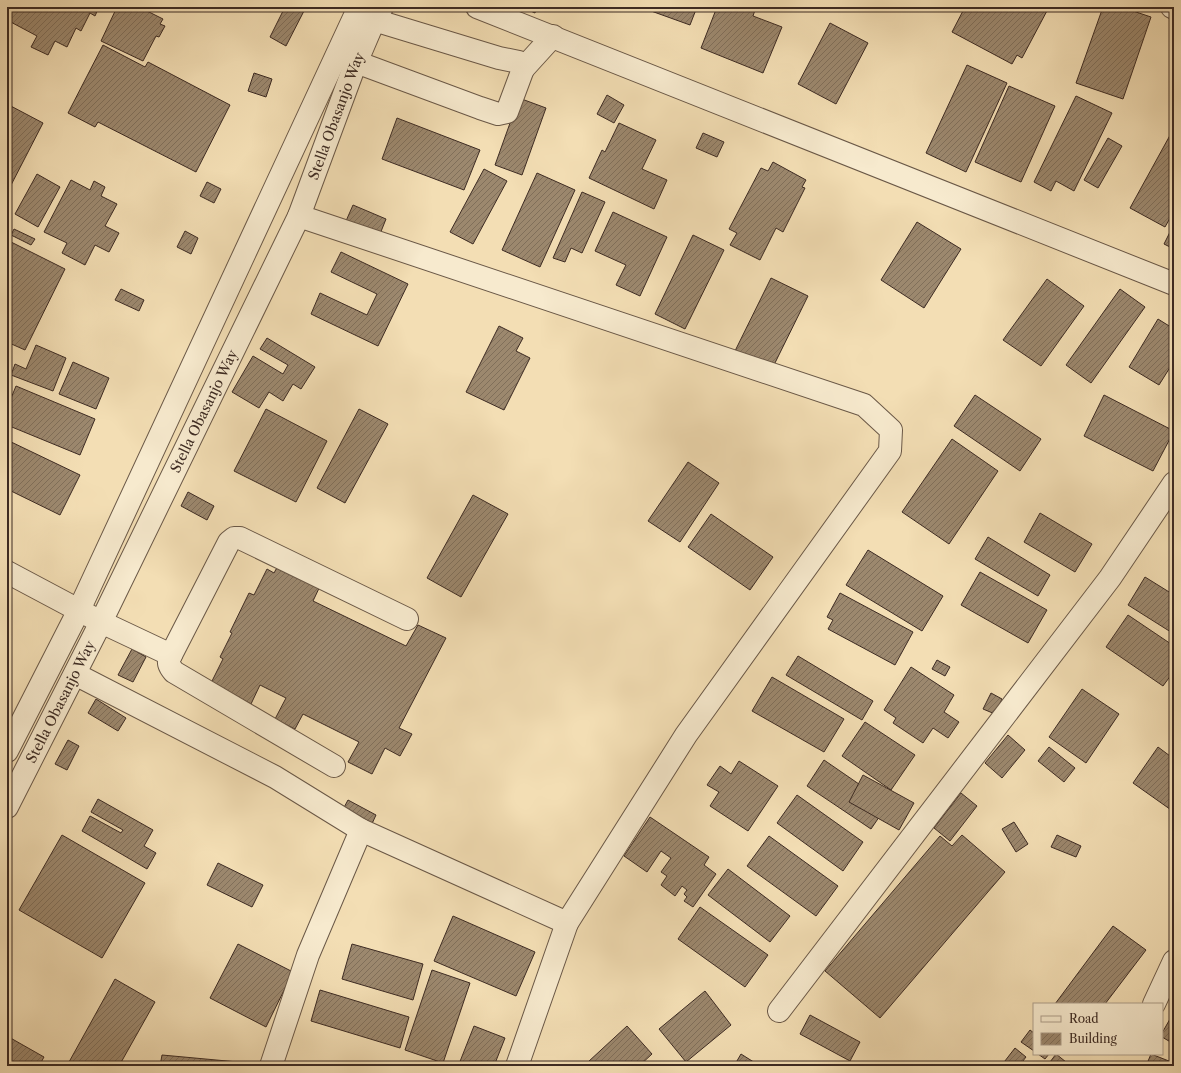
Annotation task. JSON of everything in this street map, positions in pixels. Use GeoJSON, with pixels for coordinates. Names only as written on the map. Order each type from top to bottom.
{"type":"FeatureCollection","features":[{"type":"Feature","properties":{"kind":"street"},"geometry":{"type":"LineString","coordinates":[[477,7],[554,36],[1174,284]]}},
{"type":"Feature","properties":{"kind":"street"},"geometry":{"type":"LineString","coordinates":[[7,751],[79,610],[347,32],[372,11],[498,58],[519,62],[523,69]]}},
{"type":"Feature","properties":{"kind":"street","name":"Stella Obasanjo Way"},"geometry":{"type":"LineString","coordinates":[[7,807],[101,622],[299,216],[356,62],[367,40],[372,11]]}},
{"type":"Feature","properties":{"kind":"street"},"geometry":{"type":"LineString","coordinates":[[347,32],[367,40]]}},
{"type":"Feature","properties":{"kind":"street"},"geometry":{"type":"LineString","coordinates":[[356,62],[498,114],[507,112],[523,69],[554,36]]}},
{"type":"Feature","properties":{"kind":"street"},"geometry":{"type":"LineString","coordinates":[[299,216],[864,404],[891,430],[890,451],[686,735],[567,923],[517,1066]]}},
{"type":"Feature","properties":{"kind":"street"},"geometry":{"type":"LineString","coordinates":[[779,1011],[1110,578],[1174,484]]}},
{"type":"Feature","properties":{"kind":"street"},"geometry":{"type":"LineString","coordinates":[[334,766],[174,672],[170,667],[168,660],[229,542],[234,538],[240,538],[407,619]]}},
{"type":"Feature","properties":{"kind":"street"},"geometry":{"type":"LineString","coordinates":[[7,572],[101,622],[171,655]]}},
{"type":"Feature","properties":{"kind":"street"},"geometry":{"type":"LineString","coordinates":[[75,674],[275,777],[361,830],[567,923]]}},
{"type":"Feature","properties":{"kind":"street"},"geometry":{"type":"LineString","coordinates":[[271,1066],[308,955],[361,830]]}},
{"type":"Feature","properties":{"kind":"street"},"geometry":{"type":"LineString","coordinates":[[1154,1003],[1174,961]]}},
{"type":"Feature","properties":{"kind":"building"},"geometry":{"type":"Polygon","coordinates":[[[12,7],[26,7],[31,10],[33,7],[99,7],[95,16],[90,13],[81,31],[76,28],[67,47],[55,41],[48,55],[31,47],[37,36],[7,20],[12,7]]]}},
{"type":"Feature","properties":{"kind":"building"},"geometry":{"type":"Polygon","coordinates":[[[117,7],[144,7],[143,9],[163,19],[160,24],[165,26],[159,37],[156,36],[143,61],[101,41],[117,7]]]}},
{"type":"Feature","properties":{"kind":"building"},"geometry":{"type":"Polygon","coordinates":[[[285,7],[306,7],[286,46],[270,37],[285,7]]]}},
{"type":"Feature","properties":{"kind":"building"},"geometry":{"type":"Polygon","coordinates":[[[522,7],[537,7],[535,13],[522,7]]]}},
{"type":"Feature","properties":{"kind":"building"},"geometry":{"type":"Polygon","coordinates":[[[640,7],[697,7],[690,25],[640,7]]]}},
{"type":"Feature","properties":{"kind":"building"},"geometry":{"type":"Polygon","coordinates":[[[717,7],[756,7],[753,16],[782,27],[763,73],[701,48],[717,7]]]}},
{"type":"Feature","properties":{"kind":"building"},"geometry":{"type":"Polygon","coordinates":[[[965,7],[1049,7],[1022,58],[1017,55],[1012,64],[952,32],[965,7]]]}},
{"type":"Feature","properties":{"kind":"building"},"geometry":{"type":"Polygon","coordinates":[[[1103,7],[1121,7],[1151,17],[1123,99],[1076,83],[1103,7]]]}},
{"type":"Feature","properties":{"kind":"building"},"geometry":{"type":"Polygon","coordinates":[[[830,23],[868,43],[836,104],[798,84],[830,23]]]}},
{"type":"Feature","properties":{"kind":"building"},"geometry":{"type":"Polygon","coordinates":[[[103,45],[145,67],[148,62],[230,105],[196,172],[98,122],[95,127],[68,113],[103,45]]]}},
{"type":"Feature","properties":{"kind":"building"},"geometry":{"type":"Polygon","coordinates":[[[967,65],[1007,83],[966,172],[926,153],[967,65]]]}},
{"type":"Feature","properties":{"kind":"building"},"geometry":{"type":"Polygon","coordinates":[[[254,73],[272,79],[266,97],[248,91],[254,73]]]}},
{"type":"Feature","properties":{"kind":"building"},"geometry":{"type":"Polygon","coordinates":[[[1009,86],[1055,106],[1021,182],[975,162],[1009,86]]]}},
{"type":"Feature","properties":{"kind":"building"},"geometry":{"type":"Polygon","coordinates":[[[607,95],[624,105],[614,123],[597,114],[607,95]]]}},
{"type":"Feature","properties":{"kind":"building"},"geometry":{"type":"Polygon","coordinates":[[[1076,96],[1112,113],[1074,191],[1056,181],[1051,191],[1034,182],[1076,96]]]}},
{"type":"Feature","properties":{"kind":"building"},"geometry":{"type":"Polygon","coordinates":[[[519,98],[546,108],[522,175],[495,165],[519,98]]]}},
{"type":"Feature","properties":{"kind":"building"},"geometry":{"type":"Polygon","coordinates":[[[7,104],[43,123],[9,189],[7,187],[7,104]]]}},
{"type":"Feature","properties":{"kind":"building"},"geometry":{"type":"Polygon","coordinates":[[[397,118],[480,150],[464,190],[382,159],[397,118]]]}},
{"type":"Feature","properties":{"kind":"building"},"geometry":{"type":"Polygon","coordinates":[[[619,123],[656,140],[642,169],[667,180],[654,209],[589,178],[602,150],[605,152],[619,123]]]}},
{"type":"Feature","properties":{"kind":"building"},"geometry":{"type":"Polygon","coordinates":[[[1174,128],[1174,211],[1165,227],[1130,208],[1174,128]]]}},
{"type":"Feature","properties":{"kind":"building"},"geometry":{"type":"Polygon","coordinates":[[[703,133],[724,142],[717,157],[696,148],[703,133]]]}},
{"type":"Feature","properties":{"kind":"building"},"geometry":{"type":"Polygon","coordinates":[[[1108,138],[1122,146],[1098,188],[1084,180],[1108,138]]]}},
{"type":"Feature","properties":{"kind":"building"},"geometry":{"type":"Polygon","coordinates":[[[773,162],[806,180],[802,187],[805,188],[783,232],[776,228],[760,260],[730,245],[737,233],[729,229],[761,168],[768,171],[773,162]]]}},
{"type":"Feature","properties":{"kind":"building"},"geometry":{"type":"Polygon","coordinates":[[[484,169],[507,181],[473,244],[450,232],[484,169]]]}},
{"type":"Feature","properties":{"kind":"building"},"geometry":{"type":"Polygon","coordinates":[[[537,173],[575,190],[540,267],[502,250],[537,173]]]}},
{"type":"Feature","properties":{"kind":"building"},"geometry":{"type":"Polygon","coordinates":[[[37,174],[60,187],[38,227],[15,214],[37,174]]]}},
{"type":"Feature","properties":{"kind":"building"},"geometry":{"type":"Polygon","coordinates":[[[71,180],[90,190],[94,181],[105,187],[101,196],[117,204],[105,226],[119,233],[109,252],[95,245],[85,265],[62,253],[67,243],[44,232],[71,180]]]}},
{"type":"Feature","properties":{"kind":"building"},"geometry":{"type":"Polygon","coordinates":[[[207,182],[221,189],[214,203],[200,196],[207,182]]]}},
{"type":"Feature","properties":{"kind":"building"},"geometry":{"type":"Polygon","coordinates":[[[582,192],[605,202],[582,253],[571,248],[565,262],[553,258],[582,192]]]}},
{"type":"Feature","properties":{"kind":"building"},"geometry":{"type":"Polygon","coordinates":[[[353,205],[386,219],[380,234],[346,221],[353,205]]]}},
{"type":"Feature","properties":{"kind":"building"},"geometry":{"type":"Polygon","coordinates":[[[613,212],[667,237],[640,296],[616,285],[626,265],[595,251],[613,212]]]}},
{"type":"Feature","properties":{"kind":"building"},"geometry":{"type":"Polygon","coordinates":[[[917,222],[961,249],[924,308],[881,280],[917,222]]]}},
{"type":"Feature","properties":{"kind":"building"},"geometry":{"type":"Polygon","coordinates":[[[1174,224],[1174,249],[1164,244],[1174,224]]]}},
{"type":"Feature","properties":{"kind":"building"},"geometry":{"type":"Polygon","coordinates":[[[14,229],[35,239],[31,245],[11,235],[14,229]]]}},
{"type":"Feature","properties":{"kind":"building"},"geometry":{"type":"Polygon","coordinates":[[[185,231],[198,238],[191,254],[177,247],[185,231]]]}},
{"type":"Feature","properties":{"kind":"building"},"geometry":{"type":"Polygon","coordinates":[[[693,235],[724,250],[685,329],[655,314],[693,235]]]}},
{"type":"Feature","properties":{"kind":"building"},"geometry":{"type":"Polygon","coordinates":[[[7,240],[65,269],[25,350],[7,342],[7,240]]]}},
{"type":"Feature","properties":{"kind":"building"},"geometry":{"type":"Polygon","coordinates":[[[341,252],[408,284],[378,346],[311,314],[320,293],[367,315],[377,294],[331,272],[341,252]]]}},
{"type":"Feature","properties":{"kind":"building"},"geometry":{"type":"Polygon","coordinates":[[[771,278],[808,296],[771,371],[734,353],[771,278]]]}},
{"type":"Feature","properties":{"kind":"building"},"geometry":{"type":"Polygon","coordinates":[[[1047,279],[1084,306],[1041,366],[1003,340],[1047,279]]]}},
{"type":"Feature","properties":{"kind":"building"},"geometry":{"type":"Polygon","coordinates":[[[121,289],[144,300],[139,311],[115,300],[121,289]]]}},
{"type":"Feature","properties":{"kind":"building"},"geometry":{"type":"Polygon","coordinates":[[[1120,289],[1145,307],[1091,383],[1066,365],[1120,289]]]}},
{"type":"Feature","properties":{"kind":"building"},"geometry":{"type":"Polygon","coordinates":[[[1158,319],[1174,329],[1174,361],[1159,385],[1129,367],[1158,319]]]}},
{"type":"Feature","properties":{"kind":"building"},"geometry":{"type":"Polygon","coordinates":[[[499,326],[523,338],[516,351],[530,358],[504,410],[466,392],[499,326]]]}},
{"type":"Feature","properties":{"kind":"building"},"geometry":{"type":"Polygon","coordinates":[[[267,338],[315,367],[301,389],[293,384],[283,401],[269,392],[259,408],[232,392],[253,356],[283,374],[288,365],[260,349],[267,338]]]}},
{"type":"Feature","properties":{"kind":"building"},"geometry":{"type":"Polygon","coordinates":[[[36,345],[66,358],[53,391],[11,375],[15,364],[26,369],[36,345]]]}},
{"type":"Feature","properties":{"kind":"building"},"geometry":{"type":"Polygon","coordinates":[[[73,362],[109,378],[96,409],[59,394],[73,362]]]}},
{"type":"Feature","properties":{"kind":"building"},"geometry":{"type":"Polygon","coordinates":[[[16,386],[95,419],[80,455],[7,425],[7,408],[16,386]]]}},
{"type":"Feature","properties":{"kind":"building"},"geometry":{"type":"Polygon","coordinates":[[[975,395],[1041,439],[1020,471],[954,426],[975,395]]]}},
{"type":"Feature","properties":{"kind":"building"},"geometry":{"type":"Polygon","coordinates":[[[1104,395],[1174,431],[1153,471],[1084,436],[1104,395]]]}},
{"type":"Feature","properties":{"kind":"building"},"geometry":{"type":"Polygon","coordinates":[[[266,409],[327,441],[296,502],[234,471],[266,409]]]}},
{"type":"Feature","properties":{"kind":"building"},"geometry":{"type":"Polygon","coordinates":[[[359,409],[388,424],[345,503],[317,488],[359,409]]]}},
{"type":"Feature","properties":{"kind":"building"},"geometry":{"type":"Polygon","coordinates":[[[952,439],[998,471],[949,544],[902,512],[952,439]]]}},
{"type":"Feature","properties":{"kind":"building"},"geometry":{"type":"Polygon","coordinates":[[[7,440],[80,475],[60,515],[7,489],[7,440]]]}},
{"type":"Feature","properties":{"kind":"building"},"geometry":{"type":"Polygon","coordinates":[[[688,462],[719,483],[680,542],[648,521],[688,462]]]}},
{"type":"Feature","properties":{"kind":"building"},"geometry":{"type":"Polygon","coordinates":[[[188,492],[214,506],[207,520],[181,506],[188,492]]]}},
{"type":"Feature","properties":{"kind":"building"},"geometry":{"type":"Polygon","coordinates":[[[473,495],[508,514],[461,597],[427,578],[473,495]]]}},
{"type":"Feature","properties":{"kind":"building"},"geometry":{"type":"Polygon","coordinates":[[[1040,513],[1092,544],[1075,572],[1024,542],[1040,513]]]}},
{"type":"Feature","properties":{"kind":"building"},"geometry":{"type":"Polygon","coordinates":[[[711,514],[773,557],[750,590],[688,547],[711,514]]]}},
{"type":"Feature","properties":{"kind":"building"},"geometry":{"type":"Polygon","coordinates":[[[988,537],[1050,575],[1038,596],[975,559],[988,537]]]}},
{"type":"Feature","properties":{"kind":"building"},"geometry":{"type":"Polygon","coordinates":[[[868,550],[943,596],[922,631],[846,585],[868,550]]]}},
{"type":"Feature","properties":{"kind":"building"},"geometry":{"type":"Polygon","coordinates":[[[280,562],[322,582],[313,601],[406,646],[418,625],[446,638],[399,728],[412,734],[400,756],[385,748],[372,774],[348,762],[359,742],[303,714],[295,729],[275,719],[286,698],[260,685],[251,704],[211,683],[223,659],[220,657],[232,633],[230,632],[249,593],[254,595],[267,569],[274,573],[280,562]]]}},
{"type":"Feature","properties":{"kind":"building"},"geometry":{"type":"Polygon","coordinates":[[[980,572],[1047,610],[1028,643],[961,605],[980,572]]]}},
{"type":"Feature","properties":{"kind":"building"},"geometry":{"type":"Polygon","coordinates":[[[1145,577],[1174,595],[1174,634],[1128,605],[1145,577]]]}},
{"type":"Feature","properties":{"kind":"building"},"geometry":{"type":"Polygon","coordinates":[[[840,593],[913,632],[895,665],[828,629],[833,620],[827,617],[840,593]]]}},
{"type":"Feature","properties":{"kind":"building"},"geometry":{"type":"Polygon","coordinates":[[[1128,615],[1174,646],[1174,671],[1163,686],[1106,647],[1128,615]]]}},
{"type":"Feature","properties":{"kind":"building"},"geometry":{"type":"Polygon","coordinates":[[[132,649],[146,657],[133,682],[118,675],[132,649]]]}},
{"type":"Feature","properties":{"kind":"building"},"geometry":{"type":"Polygon","coordinates":[[[798,656],[873,701],[862,720],[786,675],[798,656]]]}},
{"type":"Feature","properties":{"kind":"building"},"geometry":{"type":"Polygon","coordinates":[[[937,660],[950,667],[945,676],[932,669],[937,660]]]}},
{"type":"Feature","properties":{"kind":"building"},"geometry":{"type":"Polygon","coordinates":[[[911,667],[954,695],[944,712],[959,722],[948,738],[933,728],[923,743],[893,723],[896,718],[884,710],[911,667]]]}},
{"type":"Feature","properties":{"kind":"building"},"geometry":{"type":"Polygon","coordinates":[[[772,677],[844,719],[824,752],[752,711],[772,677]]]}},
{"type":"Feature","properties":{"kind":"building"},"geometry":{"type":"Polygon","coordinates":[[[1082,689],[1119,714],[1086,763],[1049,737],[1082,689]]]}},
{"type":"Feature","properties":{"kind":"building"},"geometry":{"type":"Polygon","coordinates":[[[991,693],[1002,699],[995,714],[983,709],[991,693]]]}},
{"type":"Feature","properties":{"kind":"building"},"geometry":{"type":"Polygon","coordinates":[[[96,699],[126,718],[118,731],[88,713],[96,699]]]}},
{"type":"Feature","properties":{"kind":"building"},"geometry":{"type":"Polygon","coordinates":[[[865,722],[915,755],[891,790],[842,756],[865,722]]]}},
{"type":"Feature","properties":{"kind":"building"},"geometry":{"type":"Polygon","coordinates":[[[1008,735],[1025,750],[1002,778],[985,763],[1008,735]]]}},
{"type":"Feature","properties":{"kind":"building"},"geometry":{"type":"Polygon","coordinates":[[[68,740],[79,746],[67,770],[55,764],[68,740]]]}},
{"type":"Feature","properties":{"kind":"building"},"geometry":{"type":"Polygon","coordinates":[[[1049,747],[1075,768],[1064,782],[1038,761],[1049,747]]]}},
{"type":"Feature","properties":{"kind":"building"},"geometry":{"type":"Polygon","coordinates":[[[1158,747],[1174,759],[1174,812],[1133,783],[1158,747]]]}},
{"type":"Feature","properties":{"kind":"building"},"geometry":{"type":"Polygon","coordinates":[[[824,760],[888,804],[871,829],[807,786],[824,760]]]}},
{"type":"Feature","properties":{"kind":"building"},"geometry":{"type":"Polygon","coordinates":[[[739,761],[778,786],[748,831],[710,806],[719,792],[707,785],[720,766],[731,774],[739,761]]]}},
{"type":"Feature","properties":{"kind":"building"},"geometry":{"type":"Polygon","coordinates":[[[863,775],[914,803],[899,830],[849,802],[863,775]]]}},
{"type":"Feature","properties":{"kind":"building"},"geometry":{"type":"Polygon","coordinates":[[[961,793],[977,806],[950,841],[934,828],[961,793]]]}},
{"type":"Feature","properties":{"kind":"building"},"geometry":{"type":"Polygon","coordinates":[[[797,795],[863,842],[843,871],[777,823],[797,795]]]}},
{"type":"Feature","properties":{"kind":"building"},"geometry":{"type":"Polygon","coordinates":[[[98,799],[153,830],[144,846],[156,853],[147,869],[82,831],[90,816],[121,833],[123,830],[91,812],[98,799]]]}},
{"type":"Feature","properties":{"kind":"building"},"geometry":{"type":"Polygon","coordinates":[[[348,800],[376,815],[370,828],[341,813],[348,800]]]}},
{"type":"Feature","properties":{"kind":"building"},"geometry":{"type":"Polygon","coordinates":[[[650,817],[709,857],[704,865],[716,874],[693,907],[684,901],[687,897],[684,894],[687,890],[682,886],[675,896],[661,885],[667,876],[661,872],[671,858],[661,851],[647,872],[624,856],[650,817]]]}},
{"type":"Feature","properties":{"kind":"building"},"geometry":{"type":"Polygon","coordinates":[[[1014,822],[1028,844],[1016,852],[1002,829],[1014,822]]]}},
{"type":"Feature","properties":{"kind":"building"},"geometry":{"type":"Polygon","coordinates":[[[62,835],[145,883],[102,958],[19,910],[62,835]]]}},
{"type":"Feature","properties":{"kind":"building"},"geometry":{"type":"Polygon","coordinates":[[[962,835],[1005,872],[880,1018],[825,971],[940,836],[952,846],[962,835]]]}},
{"type":"Feature","properties":{"kind":"building"},"geometry":{"type":"Polygon","coordinates":[[[1057,835],[1081,846],[1076,857],[1051,847],[1057,835]]]}},
{"type":"Feature","properties":{"kind":"building"},"geometry":{"type":"Polygon","coordinates":[[[769,836],[838,886],[816,916],[747,866],[769,836]]]}},
{"type":"Feature","properties":{"kind":"building"},"geometry":{"type":"Polygon","coordinates":[[[218,863],[263,885],[252,907],[207,885],[218,863]]]}},
{"type":"Feature","properties":{"kind":"building"},"geometry":{"type":"Polygon","coordinates":[[[728,869],[790,916],[770,942],[708,895],[728,869]]]}},
{"type":"Feature","properties":{"kind":"building"},"geometry":{"type":"Polygon","coordinates":[[[700,907],[768,955],[745,987],[678,939],[700,907]]]}},
{"type":"Feature","properties":{"kind":"building"},"geometry":{"type":"Polygon","coordinates":[[[453,916],[535,952],[516,996],[434,961],[453,916]]]}},
{"type":"Feature","properties":{"kind":"building"},"geometry":{"type":"Polygon","coordinates":[[[1113,926],[1146,950],[1106,1003],[1056,1003],[1113,926]]]}},
{"type":"Feature","properties":{"kind":"building"},"geometry":{"type":"Polygon","coordinates":[[[238,944],[293,972],[266,1027],[210,998],[238,944]]]}},
{"type":"Feature","properties":{"kind":"building"},"geometry":{"type":"Polygon","coordinates":[[[352,944],[423,964],[413,1000],[342,979],[352,944]]]}},
{"type":"Feature","properties":{"kind":"building"},"geometry":{"type":"Polygon","coordinates":[[[432,970],[470,983],[443,1063],[405,1050],[432,970]]]}},
{"type":"Feature","properties":{"kind":"building"},"geometry":{"type":"Polygon","coordinates":[[[115,979],[155,1002],[119,1066],[77,1066],[69,1062],[115,979]]]}},
{"type":"Feature","properties":{"kind":"building"},"geometry":{"type":"Polygon","coordinates":[[[320,990],[409,1017],[400,1048],[311,1021],[320,990]]]}},
{"type":"Feature","properties":{"kind":"building"},"geometry":{"type":"Polygon","coordinates":[[[705,991],[731,1025],[686,1062],[659,1029],[705,991]]]}},
{"type":"Feature","properties":{"kind":"building"},"geometry":{"type":"Polygon","coordinates":[[[1174,1012],[1174,1044],[1163,1038],[1163,1031],[1174,1012]]]}},
{"type":"Feature","properties":{"kind":"building"},"geometry":{"type":"Polygon","coordinates":[[[810,1015],[860,1042],[850,1061],[800,1034],[810,1015]]]}},
{"type":"Feature","properties":{"kind":"building"},"geometry":{"type":"Polygon","coordinates":[[[474,1026],[505,1038],[494,1066],[463,1066],[459,1064],[474,1026]]]}},
{"type":"Feature","properties":{"kind":"building"},"geometry":{"type":"Polygon","coordinates":[[[627,1026],[652,1054],[639,1066],[592,1066],[588,1062],[627,1026]]]}},
{"type":"Feature","properties":{"kind":"building"},"geometry":{"type":"Polygon","coordinates":[[[1030,1030],[1033,1032],[1033,1050],[1021,1042],[1030,1030]]]}},
{"type":"Feature","properties":{"kind":"building"},"geometry":{"type":"Polygon","coordinates":[[[7,1036],[44,1057],[39,1066],[7,1066],[7,1036]]]}},
{"type":"Feature","properties":{"kind":"building"},"geometry":{"type":"Polygon","coordinates":[[[1015,1048],[1026,1057],[1019,1066],[1001,1066],[1015,1048]]]}},
{"type":"Feature","properties":{"kind":"building"},"geometry":{"type":"Polygon","coordinates":[[[741,1054],[760,1066],[734,1066],[741,1054]]]}},
{"type":"Feature","properties":{"kind":"building"},"geometry":{"type":"Polygon","coordinates":[[[162,1055],[238,1062],[238,1066],[160,1066],[162,1055]]]}},
{"type":"Feature","properties":{"kind":"building"},"geometry":{"type":"Polygon","coordinates":[[[1039,1055],[1048,1055],[1045,1059],[1039,1055]]]}},
{"type":"Feature","properties":{"kind":"building"},"geometry":{"type":"Polygon","coordinates":[[[1055,1055],[1057,1055],[1071,1066],[1047,1066],[1055,1055]]]}},
{"type":"Feature","properties":{"kind":"building"},"geometry":{"type":"Polygon","coordinates":[[[1151,1055],[1174,1063],[1174,1066],[1146,1066],[1151,1055]]]}}]}
